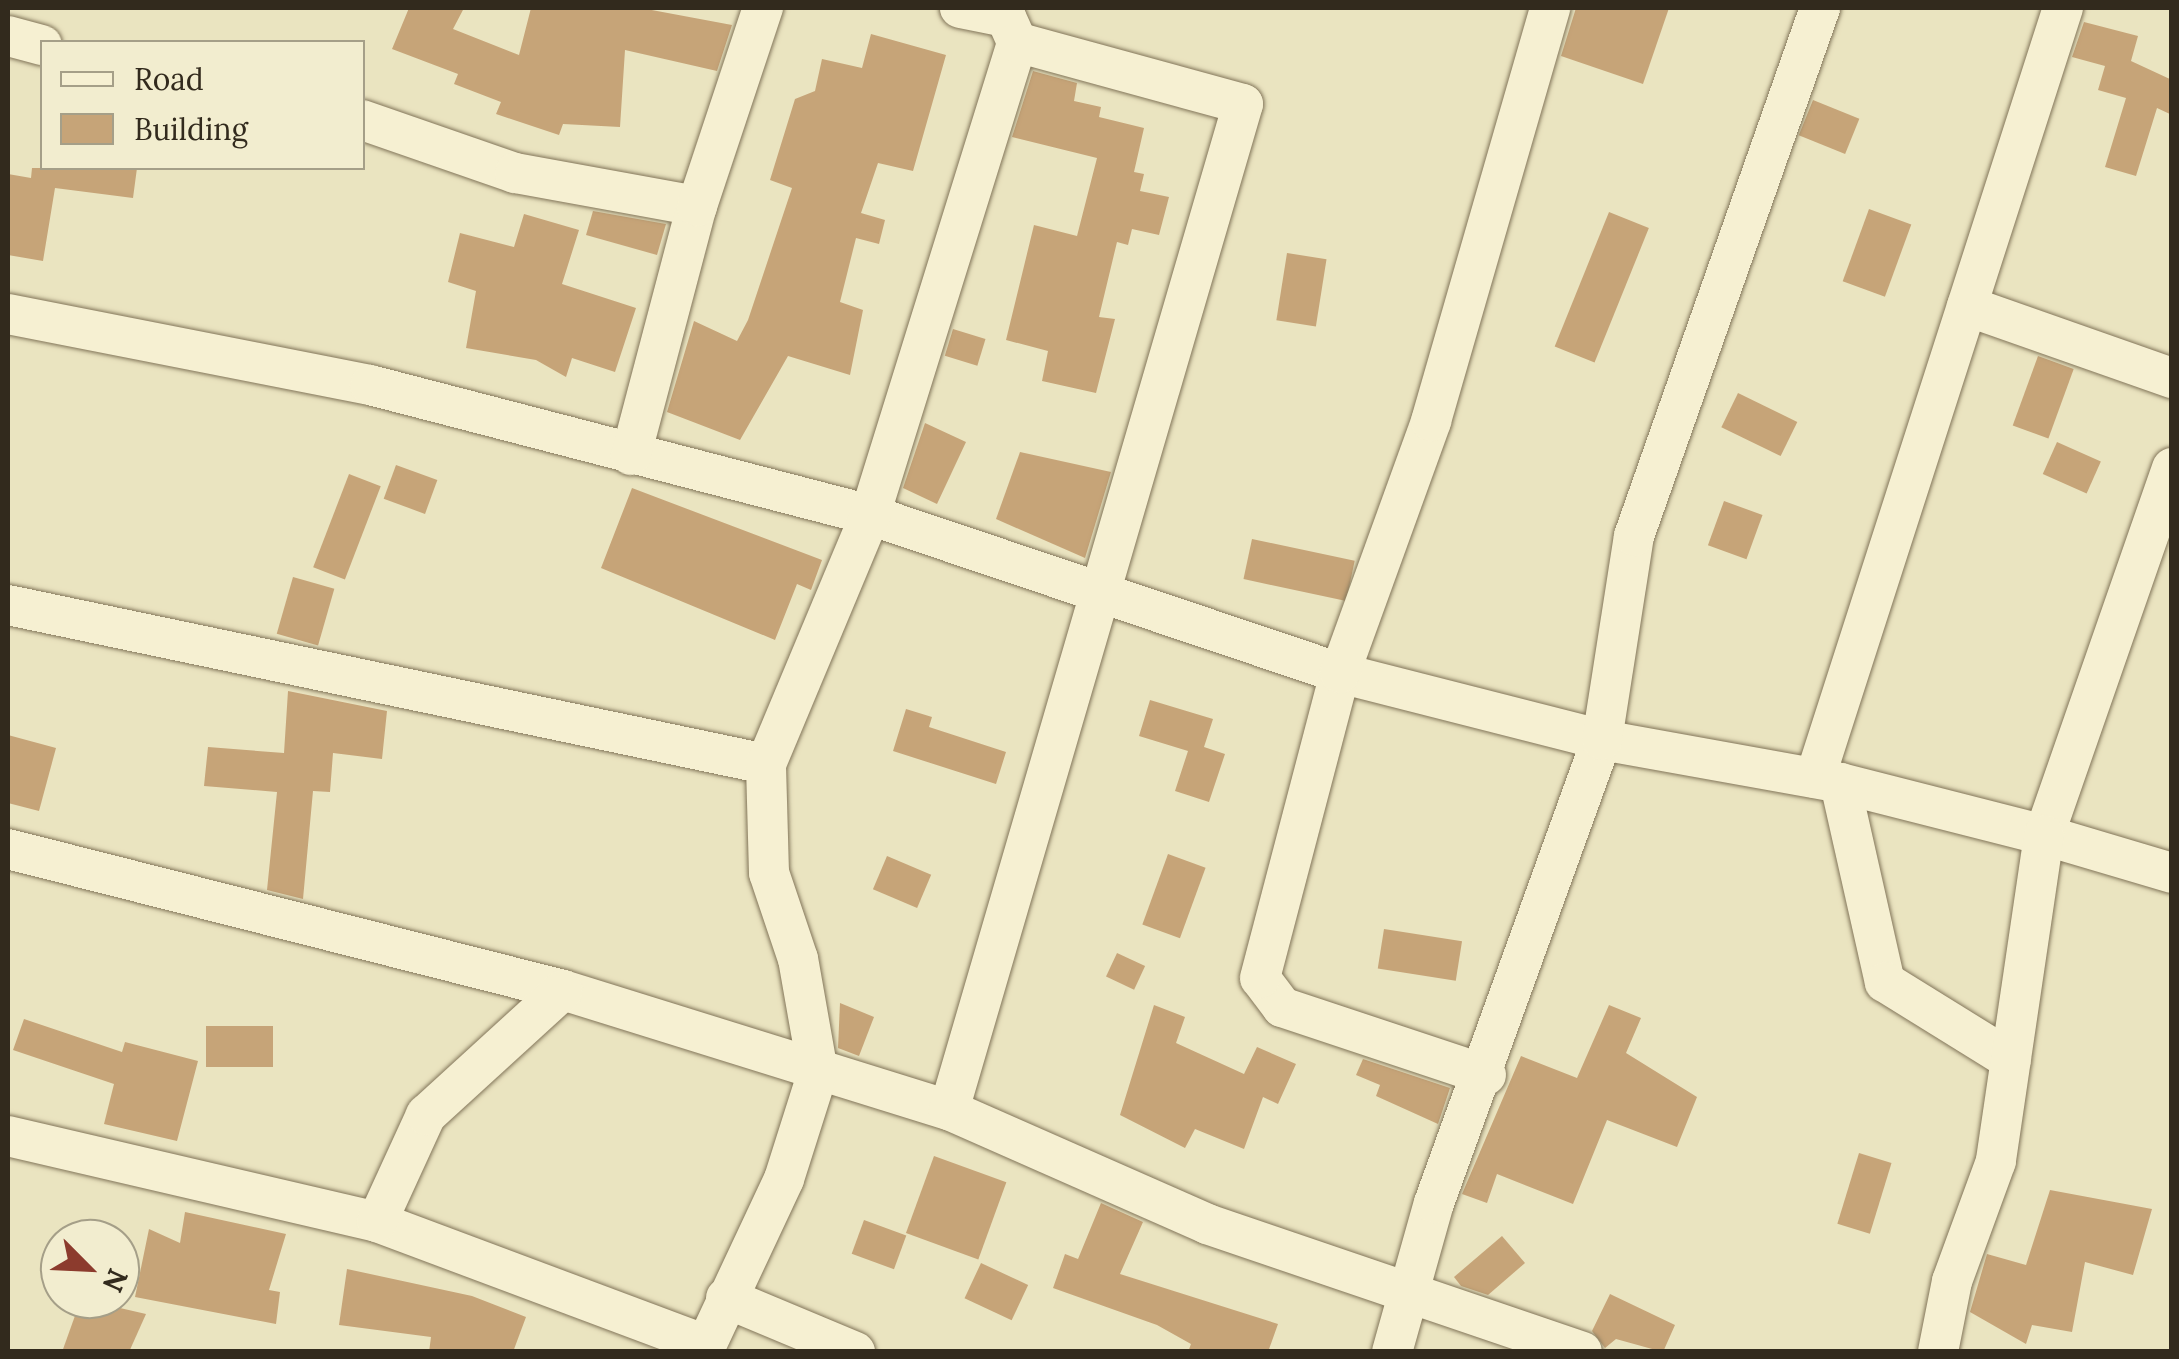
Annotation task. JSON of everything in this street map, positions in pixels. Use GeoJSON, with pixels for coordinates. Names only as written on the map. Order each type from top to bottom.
{"type":"FeatureCollection","features":[{"type":"Feature","properties":{"kind":"street"},"geometry":{"type":"LineString","coordinates":[[631,455],[697,206],[763,8]]}},
{"type":"Feature","properties":{"kind":"street"},"geometry":{"type":"LineString","coordinates":[[8,1136],[377,1222],[704,1348],[784,1179],[818,1072],[798,960],[769,873],[766,764],[870,515],[1018,42],[1006,17],[960,8]]}},
{"type":"Feature","properties":{"kind":"street"},"geometry":{"type":"LineString","coordinates":[[1486,1076],[1282,1008],[1260,978],[1340,673],[1431,421],[1550,8]]}},
{"type":"Feature","properties":{"kind":"street"},"geometry":{"type":"LineString","coordinates":[[1392,1352],[1412,1294],[1434,1202],[1486,1076],[1602,740],[1634,536],[1820,8]]}},
{"type":"Feature","properties":{"kind":"street"},"geometry":{"type":"LineString","coordinates":[[2011,1060],[1885,982],[1828,780],[1967,306],[2063,8]]}},
{"type":"Feature","properties":{"kind":"street"},"geometry":{"type":"LineString","coordinates":[[8,36],[40,44]]}},
{"type":"Feature","properties":{"kind":"street"},"geometry":{"type":"LineString","coordinates":[[949,1110],[1103,595],[1243,104],[1018,42]]}},
{"type":"Feature","properties":{"kind":"street"},"geometry":{"type":"LineString","coordinates":[[365,121],[515,173],[697,206]]}},
{"type":"Feature","properties":{"kind":"street"},"geometry":{"type":"LineString","coordinates":[[1967,306],[2172,378]]}},
{"type":"Feature","properties":{"kind":"street"},"geometry":{"type":"LineString","coordinates":[[8,314],[370,385],[870,515],[1340,673],[1602,740],[1828,780],[2044,835],[2172,874]]}},
{"type":"Feature","properties":{"kind":"street"},"geometry":{"type":"LineString","coordinates":[[1938,1352],[1952,1281],[1996,1161],[2044,835],[2172,468]]}},
{"type":"Feature","properties":{"kind":"street"},"geometry":{"type":"LineString","coordinates":[[8,604],[766,764]]}},
{"type":"Feature","properties":{"kind":"street"},"geometry":{"type":"LineString","coordinates":[[8,849],[562,990],[949,1110],[1207,1224],[1582,1352]]}},
{"type":"Feature","properties":{"kind":"street"},"geometry":{"type":"LineString","coordinates":[[377,1222],[426,1115],[562,990]]}},
{"type":"Feature","properties":{"kind":"street"},"geometry":{"type":"LineString","coordinates":[[726,1298],[855,1352]]}},
{"type":"Feature","properties":{"kind":"building"},"geometry":{"type":"Polygon","coordinates":[[[409,8],[464,8],[453,29],[519,55],[531,8],[641,8],[732,25],[717,71],[625,50],[620,127],[563,124],[559,135],[496,114],[501,102],[454,84],[458,74],[392,49],[409,8]]]}},
{"type":"Feature","properties":{"kind":"building"},"geometry":{"type":"Polygon","coordinates":[[[1576,8],[1669,8],[1643,84],[1561,56],[1576,8]]]}},
{"type":"Feature","properties":{"kind":"building"},"geometry":{"type":"Polygon","coordinates":[[[2084,22],[2138,36],[2131,61],[2172,80],[2172,115],[2157,108],[2136,176],[2105,167],[2126,98],[2098,90],[2105,66],[2072,57],[2084,22]]]}},
{"type":"Feature","properties":{"kind":"building"},"geometry":{"type":"Polygon","coordinates":[[[871,34],[946,55],[913,171],[878,163],[861,213],[885,220],[879,244],[856,238],[840,302],[863,310],[850,375],[788,356],[740,440],[667,412],[694,321],[737,341],[748,320],[792,188],[770,180],[795,99],[815,91],[822,59],[862,68],[871,34]]]}},
{"type":"Feature","properties":{"kind":"building"},"geometry":{"type":"Polygon","coordinates":[[[1033,71],[1077,83],[1074,101],[1101,107],[1099,117],[1144,128],[1134,172],[1144,174],[1140,191],[1169,197],[1159,235],[1132,229],[1128,245],[1117,242],[1099,317],[1115,319],[1096,393],[1042,381],[1048,351],[1006,340],[1034,225],[1077,236],[1097,158],[1012,137],[1033,71]]]}},
{"type":"Feature","properties":{"kind":"building"},"geometry":{"type":"Polygon","coordinates":[[[1813,100],[1859,119],[1845,154],[1799,135],[1813,100]]]}},
{"type":"Feature","properties":{"kind":"building"},"geometry":{"type":"Polygon","coordinates":[[[32,168],[137,170],[133,198],[55,188],[43,261],[8,255],[8,174],[31,178],[32,168]]]}},
{"type":"Feature","properties":{"kind":"building"},"geometry":{"type":"Polygon","coordinates":[[[1869,209],[1911,224],[1885,297],[1843,281],[1869,209]]]}},
{"type":"Feature","properties":{"kind":"building"},"geometry":{"type":"Polygon","coordinates":[[[593,211],[666,224],[657,255],[586,235],[593,211]]]}},
{"type":"Feature","properties":{"kind":"building"},"geometry":{"type":"Polygon","coordinates":[[[1609,212],[1649,228],[1595,363],[1555,346],[1609,212]]]}},
{"type":"Feature","properties":{"kind":"building"},"geometry":{"type":"Polygon","coordinates":[[[524,214],[579,230],[562,284],[636,308],[615,372],[572,358],[566,377],[536,360],[466,348],[476,291],[448,282],[460,233],[514,247],[524,214]]]}},
{"type":"Feature","properties":{"kind":"building"},"geometry":{"type":"Polygon","coordinates":[[[1287,253],[1327,259],[1316,326],[1276,320],[1287,253]]]}},
{"type":"Feature","properties":{"kind":"building"},"geometry":{"type":"Polygon","coordinates":[[[953,329],[986,339],[977,366],[945,356],[953,329]]]}},
{"type":"Feature","properties":{"kind":"building"},"geometry":{"type":"Polygon","coordinates":[[[2038,356],[2074,369],[2048,439],[2013,426],[2038,356]]]}},
{"type":"Feature","properties":{"kind":"building"},"geometry":{"type":"Polygon","coordinates":[[[1738,393],[1797,422],[1781,456],[1721,427],[1738,393]]]}},
{"type":"Feature","properties":{"kind":"building"},"geometry":{"type":"Polygon","coordinates":[[[925,423],[966,442],[937,504],[903,488],[925,423]]]}},
{"type":"Feature","properties":{"kind":"building"},"geometry":{"type":"Polygon","coordinates":[[[2057,442],[2101,462],[2087,493],[2043,474],[2057,442]]]}},
{"type":"Feature","properties":{"kind":"building"},"geometry":{"type":"Polygon","coordinates":[[[1020,452],[1111,472],[1085,558],[996,519],[1020,452]]]}},
{"type":"Feature","properties":{"kind":"building"},"geometry":{"type":"Polygon","coordinates":[[[396,465],[437,480],[425,514],[384,499],[396,465]]]}},
{"type":"Feature","properties":{"kind":"building"},"geometry":{"type":"Polygon","coordinates":[[[349,474],[381,486],[345,580],[313,567],[349,474]]]}},
{"type":"Feature","properties":{"kind":"building"},"geometry":{"type":"Polygon","coordinates":[[[632,488],[822,560],[811,590],[797,584],[775,640],[601,568],[632,488]]]}},
{"type":"Feature","properties":{"kind":"building"},"geometry":{"type":"Polygon","coordinates":[[[1724,501],[1763,515],[1746,559],[1708,545],[1724,501]]]}},
{"type":"Feature","properties":{"kind":"building"},"geometry":{"type":"Polygon","coordinates":[[[1252,539],[1355,561],[1346,601],[1243,579],[1252,539]]]}},
{"type":"Feature","properties":{"kind":"building"},"geometry":{"type":"Polygon","coordinates":[[[293,577],[334,589],[318,646],[277,634],[293,577]]]}},
{"type":"Feature","properties":{"kind":"building"},"geometry":{"type":"Polygon","coordinates":[[[288,691],[387,711],[382,759],[333,753],[330,792],[313,791],[303,899],[267,890],[277,792],[204,786],[208,747],[284,753],[288,691]]]}},
{"type":"Feature","properties":{"kind":"building"},"geometry":{"type":"Polygon","coordinates":[[[1150,700],[1213,719],[1204,747],[1225,754],[1209,802],[1175,791],[1188,751],[1139,736],[1150,700]]]}},
{"type":"Feature","properties":{"kind":"building"},"geometry":{"type":"Polygon","coordinates":[[[906,709],[932,717],[929,727],[1006,752],[996,784],[893,751],[906,709]]]}},
{"type":"Feature","properties":{"kind":"building"},"geometry":{"type":"Polygon","coordinates":[[[8,735],[56,748],[39,811],[8,803],[8,735]]]}},
{"type":"Feature","properties":{"kind":"building"},"geometry":{"type":"Polygon","coordinates":[[[1168,854],[1206,868],[1180,938],[1142,924],[1168,854]]]}},
{"type":"Feature","properties":{"kind":"building"},"geometry":{"type":"Polygon","coordinates":[[[887,856],[931,875],[917,908],[873,889],[887,856]]]}},
{"type":"Feature","properties":{"kind":"building"},"geometry":{"type":"Polygon","coordinates":[[[1384,929],[1462,941],[1456,981],[1378,969],[1384,929]]]}},
{"type":"Feature","properties":{"kind":"building"},"geometry":{"type":"Polygon","coordinates":[[[1117,953],[1145,966],[1134,990],[1106,977],[1117,953]]]}},
{"type":"Feature","properties":{"kind":"building"},"geometry":{"type":"Polygon","coordinates":[[[840,1003],[874,1017],[859,1056],[838,1048],[840,1003]]]}},
{"type":"Feature","properties":{"kind":"building"},"geometry":{"type":"Polygon","coordinates":[[[1154,1005],[1185,1017],[1176,1043],[1244,1074],[1257,1047],[1296,1064],[1278,1104],[1263,1097],[1244,1149],[1195,1129],[1185,1148],[1120,1115],[1154,1005]]]}},
{"type":"Feature","properties":{"kind":"building"},"geometry":{"type":"Polygon","coordinates":[[[1609,1005],[1641,1018],[1626,1053],[1697,1097],[1677,1147],[1607,1120],[1573,1204],[1497,1174],[1487,1203],[1462,1194],[1521,1056],[1577,1078],[1609,1005]]]}},
{"type":"Feature","properties":{"kind":"building"},"geometry":{"type":"Polygon","coordinates":[[[24,1019],[122,1052],[125,1042],[198,1061],[177,1141],[104,1124],[114,1084],[13,1050],[24,1019]]]}},
{"type":"Feature","properties":{"kind":"building"},"geometry":{"type":"Polygon","coordinates":[[[206,1026],[273,1026],[273,1067],[206,1067],[206,1026]]]}},
{"type":"Feature","properties":{"kind":"building"},"geometry":{"type":"Polygon","coordinates":[[[1363,1059],[1450,1088],[1438,1124],[1376,1096],[1380,1085],[1356,1075],[1363,1059]]]}},
{"type":"Feature","properties":{"kind":"building"},"geometry":{"type":"Polygon","coordinates":[[[1859,1153],[1892,1163],[1870,1234],[1837,1224],[1859,1153]]]}},
{"type":"Feature","properties":{"kind":"building"},"geometry":{"type":"Polygon","coordinates":[[[934,1156],[1006,1182],[978,1259],[906,1233],[934,1156]]]}},
{"type":"Feature","properties":{"kind":"building"},"geometry":{"type":"Polygon","coordinates":[[[2050,1190],[2152,1209],[2133,1275],[2085,1262],[2072,1332],[2032,1325],[2026,1344],[1970,1312],[1987,1254],[2026,1265],[2050,1190]]]}},
{"type":"Feature","properties":{"kind":"building"},"geometry":{"type":"Polygon","coordinates":[[[1101,1203],[1143,1222],[1120,1274],[1278,1324],[1268,1352],[1188,1352],[1191,1344],[1157,1325],[1053,1288],[1065,1254],[1078,1259],[1101,1203]]]}},
{"type":"Feature","properties":{"kind":"building"},"geometry":{"type":"Polygon","coordinates":[[[185,1212],[286,1234],[269,1290],[280,1292],[276,1324],[140,1298],[140,1273],[149,1229],[180,1243],[185,1212]]]}},
{"type":"Feature","properties":{"kind":"building"},"geometry":{"type":"Polygon","coordinates":[[[864,1220],[906,1235],[894,1269],[852,1254],[864,1220]]]}},
{"type":"Feature","properties":{"kind":"building"},"geometry":{"type":"Polygon","coordinates":[[[1502,1236],[1525,1263],[1488,1295],[1461,1286],[1454,1277],[1502,1236]]]}},
{"type":"Feature","properties":{"kind":"building"},"geometry":{"type":"Polygon","coordinates":[[[981,1263],[1028,1285],[1012,1320],[965,1298],[981,1263]]]}},
{"type":"Feature","properties":{"kind":"building"},"geometry":{"type":"Polygon","coordinates":[[[347,1269],[472,1296],[526,1317],[513,1352],[429,1352],[431,1337],[339,1325],[347,1269]]]}},
{"type":"Feature","properties":{"kind":"building"},"geometry":{"type":"Polygon","coordinates":[[[1610,1294],[1675,1325],[1663,1352],[1616,1339],[1605,1348],[1592,1331],[1610,1294]]]}},
{"type":"Feature","properties":{"kind":"building"},"geometry":{"type":"Polygon","coordinates":[[[140,1313],[146,1314],[129,1352],[62,1352],[74,1319],[140,1319],[140,1313]]]}}]}
